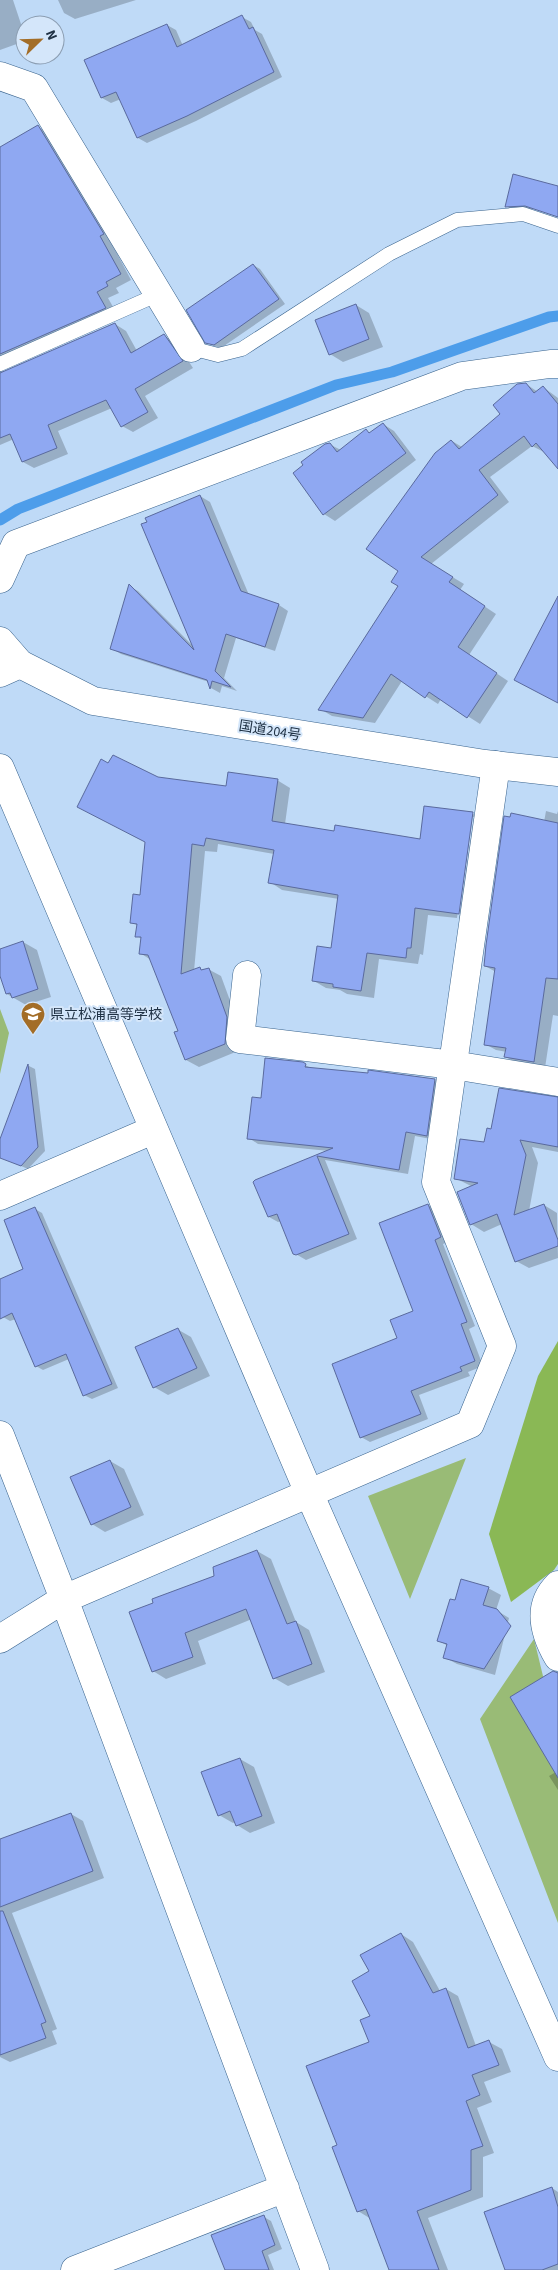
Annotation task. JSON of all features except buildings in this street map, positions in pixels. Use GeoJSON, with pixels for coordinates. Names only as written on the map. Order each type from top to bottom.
{"type":"FeatureCollection","features":[{"type":"Feature","properties":{"kind":"main road"},"geometry":{"type":"LineString","coordinates":[[0,76],[34,88],[191,348]]}},
{"type":"Feature","properties":{"kind":"main road"},"geometry":{"type":"LineString","coordinates":[[0,579],[16,544],[462,376],[558,364]]}},
{"type":"Feature","properties":{"kind":"main road","name":"国道204号"},"geometry":{"type":"LineString","coordinates":[[0,641],[10,668],[94,701],[496,765],[558,772]]}},
{"type":"Feature","properties":{"kind":"main road"},"geometry":{"type":"LineString","coordinates":[[0,1639],[64,1599],[470,1424],[502,1346],[436,1182],[496,765]]}},
{"type":"Feature","properties":{"kind":"main road"},"geometry":{"type":"LineString","coordinates":[[0,768],[309,1492],[558,2057]]}},
{"type":"Feature","properties":{"kind":"main road"},"geometry":{"type":"LineString","coordinates":[[246,975],[240,1039],[453,1065],[558,1082]]}},
{"type":"Feature","properties":{"kind":"main road"},"geometry":{"type":"LineString","coordinates":[[0,1196],[153,1130]]}},
{"type":"Feature","properties":{"kind":"main road"},"geometry":{"type":"LineString","coordinates":[[0,1435],[64,1599],[315,2270]]}},
{"type":"Feature","properties":{"kind":"main road"},"geometry":{"type":"LineString","coordinates":[[558,1585],[551,1592],[543,1614],[548,1640],[558,1657]]}},
{"type":"Feature","properties":{"kind":"main road"},"geometry":{"type":"LineString","coordinates":[[76,2270],[285,2188]]}},
{"type":"Feature","properties":{"kind":"lane"},"geometry":{"type":"LineString","coordinates":[[191,348],[218,355],[242,349],[389,254],[457,220],[523,214],[558,226]]}},
{"type":"Feature","properties":{"kind":"lane"},"geometry":{"type":"LineString","coordinates":[[0,364],[159,294]]}},
{"type":"Feature","properties":{"kind":"green space"},"geometry":{"type":"Polygon","coordinates":[[[0,1009],[9,1033],[0,1074],[0,1009]]]}},
{"type":"Feature","properties":{"kind":"green space"},"geometry":{"type":"Polygon","coordinates":[[[558,1341],[558,1564],[554,1570],[511,1602],[489,1534],[538,1376],[558,1341]]]}},
{"type":"Feature","properties":{"kind":"green space"},"geometry":{"type":"Polygon","coordinates":[[[466,1458],[410,1599],[368,1496],[466,1458]]]}},
{"type":"Feature","properties":{"kind":"green space"},"geometry":{"type":"Polygon","coordinates":[[[534,1639],[558,1738],[558,1923],[480,1719],[534,1639]]]}},
{"type":"Feature","properties":{"kind":"waterway"},"geometry":{"type":"LineString","coordinates":[[0,520],[18,509],[336,385],[392,372],[549,317],[558,316]]}},
{"type":"Feature","properties":{"kind":"place","name":"県立松浦高等学校"},"geometry":{"type":"Point","coordinates":[33,1035]}}]}
